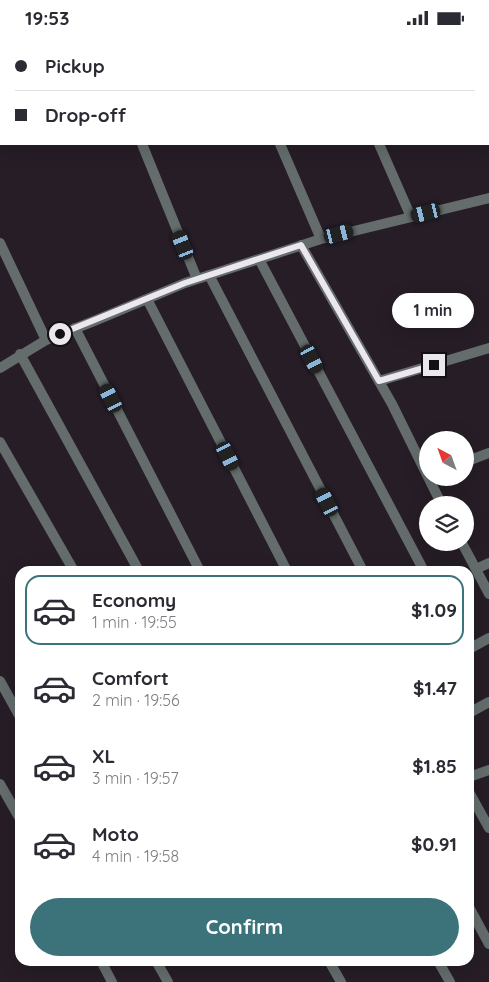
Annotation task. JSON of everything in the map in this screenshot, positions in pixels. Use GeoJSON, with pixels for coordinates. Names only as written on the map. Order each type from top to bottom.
{"type":"FeatureCollection","features":[{"type":"Feature","properties":{"kind":"street"},"geometry":{"type":"LineString","coordinates":[[142,145],[197,279]]}},
{"type":"Feature","properties":{"kind":"street"},"geometry":{"type":"LineString","coordinates":[[280,145],[321,239]]}},
{"type":"Feature","properties":{"kind":"street"},"geometry":{"type":"LineString","coordinates":[[379,145],[411,217]]}},
{"type":"Feature","properties":{"kind":"street"},"geometry":{"type":"LineString","coordinates":[[0,368],[20,354],[46,340],[197,279],[321,239],[489,198]]}},
{"type":"Feature","properties":{"kind":"street"},"geometry":{"type":"LineString","coordinates":[[0,243],[46,340]]}},
{"type":"Feature","properties":{"kind":"street"},"geometry":{"type":"LineString","coordinates":[[301,245],[379,381],[419,461]]}},
{"type":"Feature","properties":{"kind":"street"},"geometry":{"type":"LineString","coordinates":[[259,259],[421,566]]}},
{"type":"Feature","properties":{"kind":"street"},"geometry":{"type":"LineString","coordinates":[[209,275],[359,566]]}},
{"type":"Feature","properties":{"kind":"street"},"geometry":{"type":"LineString","coordinates":[[147,299],[284,566]]}},
{"type":"Feature","properties":{"kind":"street"},"geometry":{"type":"LineString","coordinates":[[75,329],[197,566]]}},
{"type":"Feature","properties":{"kind":"street"},"geometry":{"type":"LineString","coordinates":[[379,381],[489,348]]}},
{"type":"Feature","properties":{"kind":"street"},"geometry":{"type":"LineString","coordinates":[[20,354],[136,566]]}},
{"type":"Feature","properties":{"kind":"street"},"geometry":{"type":"LineString","coordinates":[[0,442],[71,566]]}},
{"type":"Feature","properties":{"kind":"street"},"geometry":{"type":"LineString","coordinates":[[474,459],[489,453]]}},
{"type":"Feature","properties":{"kind":"street"},"geometry":{"type":"LineString","coordinates":[[466,551],[489,594]]}},
{"type":"Feature","properties":{"kind":"street"},"geometry":{"type":"LineString","coordinates":[[476,569],[489,563]]}},
{"type":"Feature","properties":{"kind":"street"},"geometry":{"type":"LineString","coordinates":[[474,646],[489,638]]}},
{"type":"Feature","properties":{"kind":"street"},"geometry":{"type":"LineString","coordinates":[[0,681],[15,708]]}},
{"type":"Feature","properties":{"kind":"street"},"geometry":{"type":"LineString","coordinates":[[474,710],[489,702]]}},
{"type":"Feature","properties":{"kind":"street"},"geometry":{"type":"LineString","coordinates":[[474,775],[489,770]]}},
{"type":"Feature","properties":{"kind":"street"},"geometry":{"type":"LineString","coordinates":[[0,784],[15,810]]}},
{"type":"Feature","properties":{"kind":"street"},"geometry":{"type":"LineString","coordinates":[[474,801],[489,828]]}},
{"type":"Feature","properties":{"kind":"street"},"geometry":{"type":"LineString","coordinates":[[474,916],[489,944]]}},
{"type":"Feature","properties":{"kind":"street"},"geometry":{"type":"LineString","coordinates":[[103,966],[112,982]]}},
{"type":"Feature","properties":{"kind":"street"},"geometry":{"type":"LineString","coordinates":[[159,966],[168,982]]}},
{"type":"Feature","properties":{"kind":"street"},"geometry":{"type":"LineString","coordinates":[[332,966],[341,982]]}},
{"type":"Feature","properties":{"kind":"street"},"geometry":{"type":"LineString","coordinates":[[441,966],[450,982]]}},
{"type":"Feature","properties":{"kind":"route"},"geometry":{"type":"LineString","coordinates":[[60,334],[185,283],[301,245],[379,381],[434,365]]}}]}
